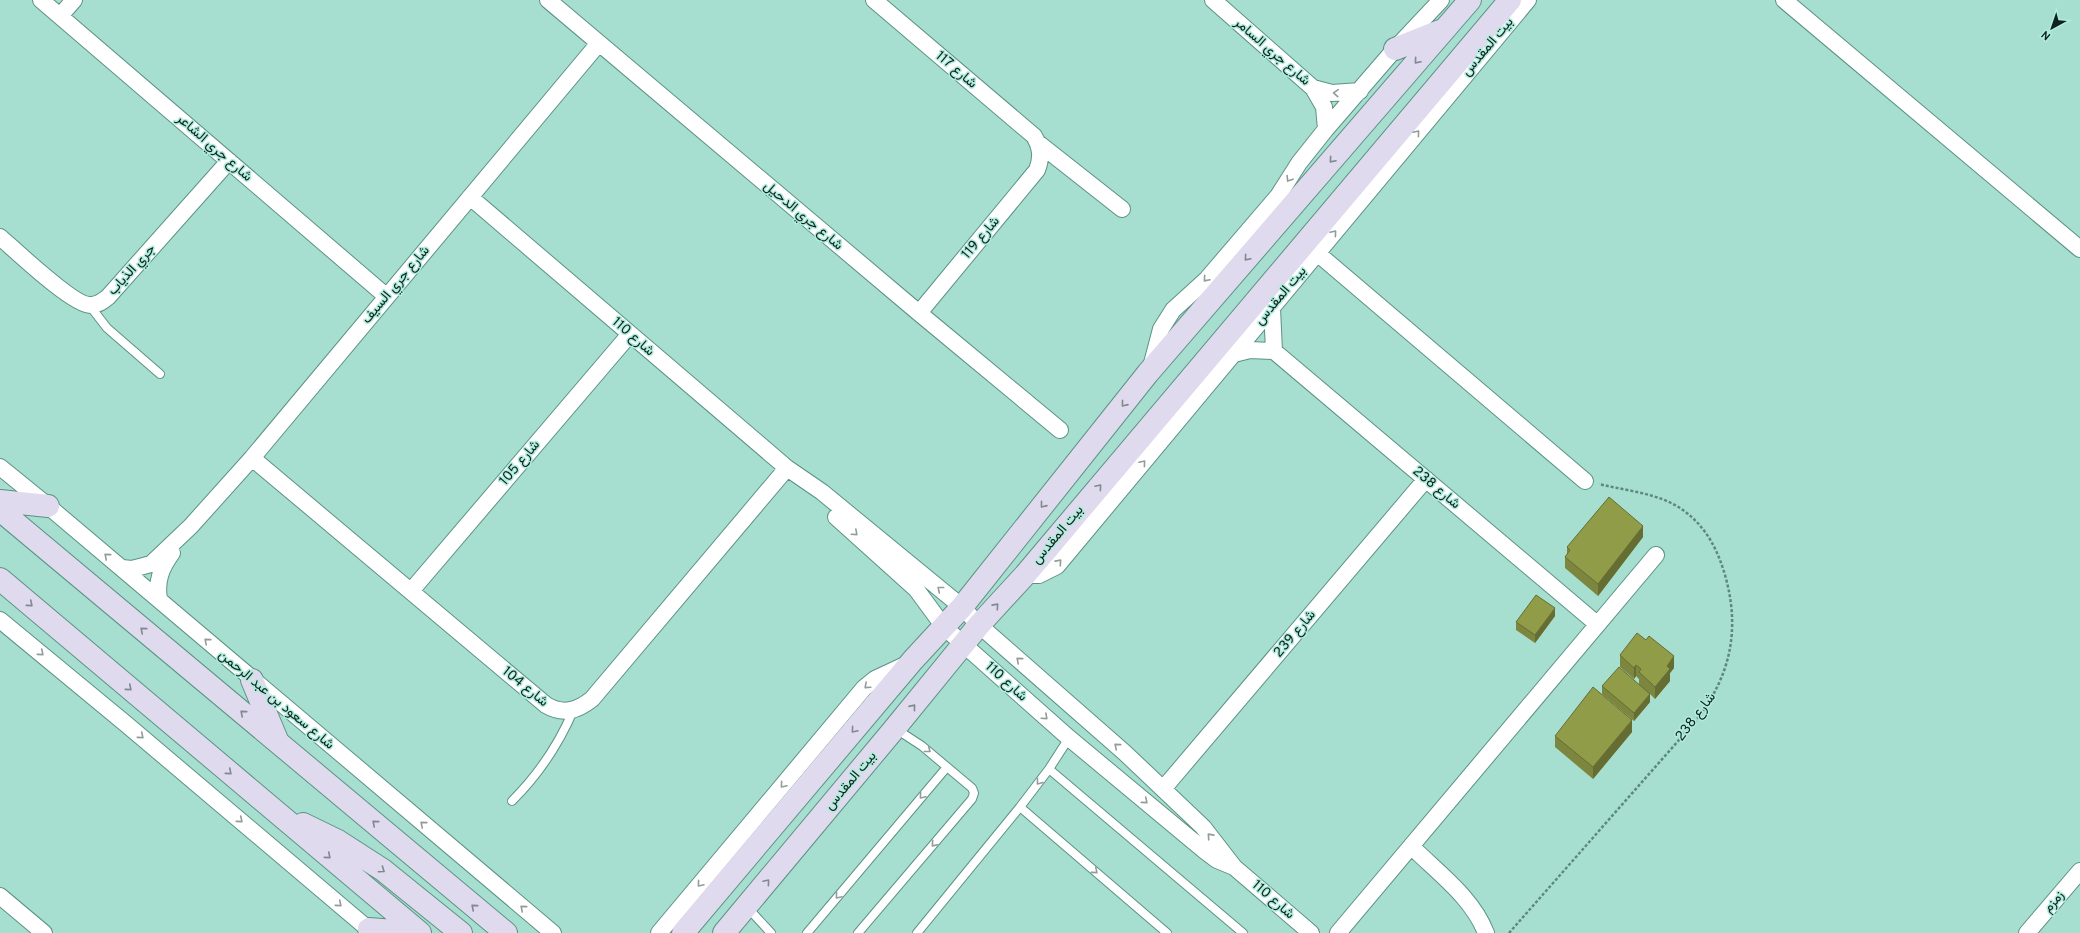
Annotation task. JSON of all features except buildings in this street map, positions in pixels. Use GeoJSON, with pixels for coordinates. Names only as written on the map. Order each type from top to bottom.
{"type":"FeatureCollection","features":[{"type":"Feature","properties":{"kind":"street","name":"شارع جري الشاعر"},"geometry":{"type":"LineString","coordinates":[[41,0],[386,296]]}},
{"type":"Feature","properties":{"kind":"street"},"geometry":{"type":"LineString","coordinates":[[60,16],[74,0]]}},
{"type":"Feature","properties":{"kind":"street","name":"شارع جري الدحيل"},"geometry":{"type":"LineString","coordinates":[[548,0],[918,313],[1060,430]]}},
{"type":"Feature","properties":{"kind":"street","name":"شارع 117"},"geometry":{"type":"LineString","coordinates":[[874,0],[1034,136],[1037,142],[1122,209]]}},
{"type":"Feature","properties":{"kind":"street","name":"شارع جري السامر"},"geometry":{"type":"LineString","coordinates":[[1213,0],[1314,88],[1324,107],[1326,129]]}},
{"type":"Feature","properties":{"kind":"street","name":"بيت المقدس"},"geometry":{"type":"LineString","coordinates":[[1148,373],[1161,330],[1173,310],[1198,289],[1278,196],[1299,163],[1326,129],[1395,49],[1441,0]]}},
{"type":"Feature","properties":{"kind":"street","name":"بيت المقدس"},"geometry":{"type":"LineString","coordinates":[[683,933],[913,660],[962,607],[1148,373],[1470,0]]}},
{"type":"Feature","properties":{"kind":"street","name":"بيت المقدس"},"geometry":{"type":"LineString","coordinates":[[724,933],[979,625],[1025,574],[1510,0]]}},
{"type":"Feature","properties":{"kind":"street","name":"بيت المقدس"},"geometry":{"type":"LineString","coordinates":[[1025,574],[1039,575],[1057,566],[1528,0]]}},
{"type":"Feature","properties":{"kind":"street"},"geometry":{"type":"LineString","coordinates":[[1784,0],[2080,249]]}},
{"type":"Feature","properties":{"kind":"street"},"geometry":{"type":"LineString","coordinates":[[1395,49],[1431,35],[1448,26]]}},
{"type":"Feature","properties":{"kind":"street","name":"شارع جري السيف"},"geometry":{"type":"LineString","coordinates":[[122,568],[132,570],[151,564],[191,526],[252,458],[599,43]]}},
{"type":"Feature","properties":{"kind":"street","name":"شارع جري السامر"},"geometry":{"type":"LineString","coordinates":[[1314,88],[1332,93],[1360,91]]}},
{"type":"Feature","properties":{"kind":"street","name":"شارع 119"},"geometry":{"type":"LineString","coordinates":[[918,313],[1034,174],[1040,161],[1040,150],[1037,142]]}},
{"type":"Feature","properties":{"kind":"street","name":"جري الذياب"},"geometry":{"type":"LineString","coordinates":[[90,306],[99,303],[108,297],[229,161]]}},
{"type":"Feature","properties":{"kind":"street","name":"شارع 110"},"geometry":{"type":"LineString","coordinates":[[470,197],[792,472],[822,492],[962,607],[979,625],[1125,753],[1203,827],[1234,867],[1311,933]]}},
{"type":"Feature","properties":{"kind":"street"},"geometry":{"type":"LineString","coordinates":[[0,237],[70,297],[90,306]]}},
{"type":"Feature","properties":{"kind":"street"},"geometry":{"type":"LineString","coordinates":[[1318,253],[1585,481]]}},
{"type":"Feature","properties":{"kind":"street"},"geometry":{"type":"LineString","coordinates":[[1234,354],[1250,350],[1274,351],[1272,308]]}},
{"type":"Feature","properties":{"kind":"street","name":"شارع 105"},"geometry":{"type":"LineString","coordinates":[[411,591],[630,334]]}},
{"type":"Feature","properties":{"kind":"street","name":"شارع 238"},"geometry":{"type":"LineString","coordinates":[[1274,351],[1597,624]]}},
{"type":"Feature","properties":{"kind":"street","name":"شارع 104"},"geometry":{"type":"LineString","coordinates":[[252,458],[546,705],[561,712],[572,711]]}},
{"type":"Feature","properties":{"kind":"street","name":"شارع سعود بن عبد الرحمن"},"geometry":{"type":"LineString","coordinates":[[0,468],[122,568],[252,680],[552,933]]}},
{"type":"Feature","properties":{"kind":"street"},"geometry":{"type":"LineString","coordinates":[[572,711],[592,700],[792,472]]}},
{"type":"Feature","properties":{"kind":"street","name":"شارع 110"},"geometry":{"type":"LineString","coordinates":[[792,472],[816,499],[916,589],[944,627],[1069,738],[1216,860],[1234,867]]}},
{"type":"Feature","properties":{"kind":"street","name":"شارع 239"},"geometry":{"type":"LineString","coordinates":[[1163,789],[1426,479]]}},
{"type":"Feature","properties":{"kind":"street"},"geometry":{"type":"LineString","coordinates":[[0,501],[48,506]]}},
{"type":"Feature","properties":{"kind":"street"},"geometry":{"type":"LineString","coordinates":[[0,510],[506,933]]}},
{"type":"Feature","properties":{"kind":"street","name":"شارع جري السيف"},"geometry":{"type":"LineString","coordinates":[[158,599],[157,590],[161,570],[191,526]]}},
{"type":"Feature","properties":{"kind":"street"},"geometry":{"type":"LineString","coordinates":[[1338,933],[1656,555]]}},
{"type":"Feature","properties":{"kind":"street"},"geometry":{"type":"LineString","coordinates":[[0,579],[420,933]]}},
{"type":"Feature","properties":{"kind":"street"},"geometry":{"type":"LineString","coordinates":[[0,620],[133,729],[371,931],[420,933]]}},
{"type":"Feature","properties":{"kind":"street","name":"بيت المقدس"},"geometry":{"type":"LineString","coordinates":[[659,933],[864,688],[876,679],[897,670],[913,660]]}},
{"type":"Feature","properties":{"kind":"street"},"geometry":{"type":"LineString","coordinates":[[252,680],[278,743]]}},
{"type":"Feature","properties":{"kind":"street"},"geometry":{"type":"LineString","coordinates":[[275,810],[338,841],[359,854],[412,892],[460,933]]}},
{"type":"Feature","properties":{"kind":"street"},"geometry":{"type":"LineString","coordinates":[[1411,846],[1467,900],[1476,912],[1486,933]]}},
{"type":"Feature","properties":{"kind":"street","name":"زمزم"},"geometry":{"type":"LineString","coordinates":[[2027,933],[2078,876]]}},
{"type":"Feature","properties":{"kind":"street"},"geometry":{"type":"LineString","coordinates":[[0,896],[44,933]]}},
{"type":"Feature","properties":{"kind":"lane"},"geometry":{"type":"LineString","coordinates":[[90,306],[107,328],[160,374]]}},
{"type":"Feature","properties":{"kind":"lane"},"geometry":{"type":"LineString","coordinates":[[512,800],[541,769],[564,732],[572,711]]}},
{"type":"Feature","properties":{"kind":"lane"},"geometry":{"type":"LineString","coordinates":[[858,933],[974,796],[972,788],[922,746],[895,728]]}},
{"type":"Feature","properties":{"kind":"lane"},"geometry":{"type":"LineString","coordinates":[[917,933],[1020,807],[1049,769],[1069,738]]}},
{"type":"Feature","properties":{"kind":"lane"},"geometry":{"type":"LineString","coordinates":[[807,933],[947,767]]}},
{"type":"Feature","properties":{"kind":"lane"},"geometry":{"type":"LineString","coordinates":[[1049,769],[1243,933]]}},
{"type":"Feature","properties":{"kind":"lane"},"geometry":{"type":"LineString","coordinates":[[1020,807],[1167,933]]}},
{"type":"Feature","properties":{"kind":"lane"},"geometry":{"type":"LineString","coordinates":[[746,906],[771,933]]}},
{"type":"Feature","properties":{"kind":"path","name":"شارع 238"},"geometry":{"type":"LineString","coordinates":[[1509,933],[1706,708],[1724,674],[1732,641],[1731,606],[1720,558],[1714,544],[1695,520],[1682,509],[1658,497],[1585,481]]}}]}
